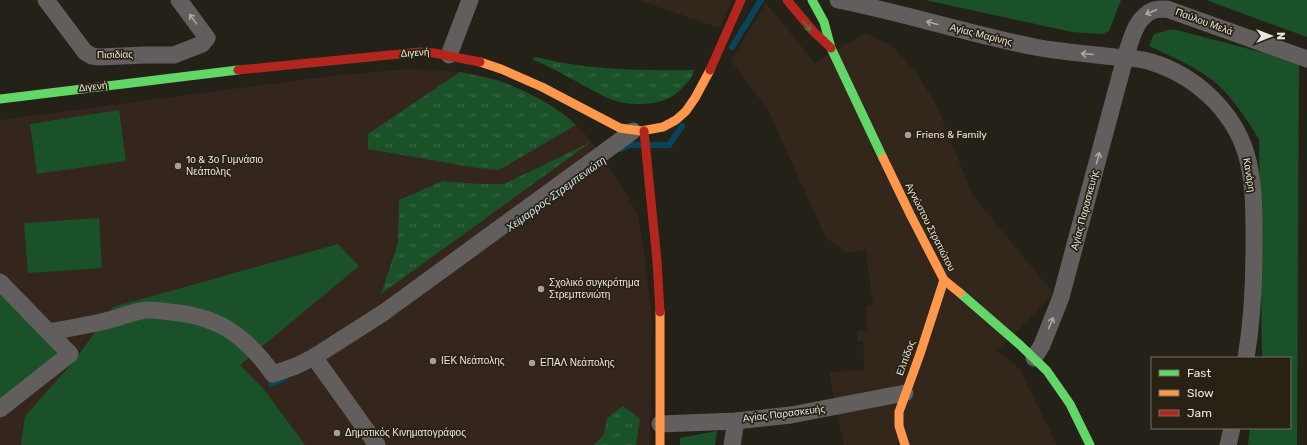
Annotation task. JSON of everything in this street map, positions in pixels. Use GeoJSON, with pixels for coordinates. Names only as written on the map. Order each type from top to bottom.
{"type":"FeatureCollection","features":[{"type":"Feature","properties":{"kind":"street","name":"Πισιδίας"},"geometry":{"type":"LineString","coordinates":[[46,0],[85,52],[92,56],[99,57],[146,54],[174,55],[202,44],[207,38],[179,0]]}},
{"type":"Feature","properties":{"kind":"street"},"geometry":{"type":"LineString","coordinates":[[449,54],[470,0]]}},
{"type":"Feature","properties":{"kind":"street","name":"Διγενή"},"geometry":{"type":"LineString","coordinates":[[0,99],[60,90],[347,58],[420,52],[449,54],[475,60],[501,69],[542,87],[615,126],[638,131],[668,125],[677,120],[686,111],[707,77],[741,0]]}},
{"type":"Feature","properties":{"kind":"street"},"geometry":{"type":"LineString","coordinates":[[787,0],[808,28],[831,48]]}},
{"type":"Feature","properties":{"kind":"street","name":"Αγνώστου Στρατιώτου"},"geometry":{"type":"LineString","coordinates":[[812,0],[824,22],[831,48],[910,214],[944,280],[1034,358],[1055,381],[1070,404],[1090,445]]}},
{"type":"Feature","properties":{"kind":"street","name":"Αγίας Μαρίνης"},"geometry":{"type":"LineString","coordinates":[[838,0],[1034,47],[1125,58]]}},
{"type":"Feature","properties":{"kind":"street","name":"Παύλου Μελά"},"geometry":{"type":"LineString","coordinates":[[1125,58],[1136,26],[1145,15],[1154,10],[1167,9],[1307,59]]}},
{"type":"Feature","properties":{"kind":"street","name":"Αγίας Παρασκευής"},"geometry":{"type":"LineString","coordinates":[[1034,358],[1042,345],[1061,297],[1125,58]]}},
{"type":"Feature","properties":{"kind":"street","name":"Κανάρη"},"geometry":{"type":"LineString","coordinates":[[1125,58],[1155,63],[1168,68],[1198,85],[1223,111],[1242,143],[1248,162],[1250,176],[1254,235],[1254,294],[1250,336],[1246,357]]}},
{"type":"Feature","properties":{"kind":"street"},"geometry":{"type":"LineString","coordinates":[[49,332],[89,325],[147,310],[203,317],[221,324],[240,338],[263,360],[273,374],[314,357],[383,313],[638,131],[659,294],[661,325],[660,445]]}},
{"type":"Feature","properties":{"kind":"street","name":"Ελπίδος"},"geometry":{"type":"LineString","coordinates":[[904,445],[898,426],[898,418],[905,393],[920,354],[944,280]]}},
{"type":"Feature","properties":{"kind":"street"},"geometry":{"type":"LineString","coordinates":[[0,282],[70,354]]}},
{"type":"Feature","properties":{"kind":"street"},"geometry":{"type":"LineString","coordinates":[[0,409],[70,354],[89,325]]}},
{"type":"Feature","properties":{"kind":"street"},"geometry":{"type":"LineString","coordinates":[[314,357],[377,445]]}},
{"type":"Feature","properties":{"kind":"street","name":"Αγίας Παρασκευής"},"geometry":{"type":"LineString","coordinates":[[660,424],[736,421],[805,413],[905,393]]}},
{"type":"Feature","properties":{"kind":"street"},"geometry":{"type":"LineString","coordinates":[[732,445],[736,421]]}},
{"type":"Feature","properties":{"kind":"street"},"geometry":{"type":"LineString","coordinates":[[1228,445],[1232,429]]}},
{"type":"Feature","properties":{"kind":"shaded area"},"geometry":{"type":"Polygon","coordinates":[[[638,0],[732,0],[720,28],[638,0]]]}},
{"type":"Feature","properties":{"kind":"shaded area"},"geometry":{"type":"Polygon","coordinates":[[[766,3],[815,63],[865,33],[891,45],[914,70],[936,104],[972,194],[1054,294],[997,351],[1020,369],[1057,445],[844,445],[829,372],[864,370],[863,341],[858,341],[857,331],[867,330],[866,306],[873,305],[866,250],[847,253],[826,238],[768,110],[731,61],[766,3]]]}},
{"type":"Feature","properties":{"kind":"shaded area"},"geometry":{"type":"Polygon","coordinates":[[[408,69],[460,72],[499,81],[534,96],[565,115],[586,135],[604,158],[638,215],[645,257],[652,321],[650,445],[0,445],[0,120],[330,76],[408,69]]]}},
{"type":"Feature","properties":{"kind":"green space"},"geometry":{"type":"Polygon","coordinates":[[[925,0],[1121,0],[1109,31],[1102,34],[1072,32],[925,0]]]}},
{"type":"Feature","properties":{"kind":"green space"},"geometry":{"type":"Polygon","coordinates":[[[1206,0],[1307,0],[1307,37],[1206,0]]]}},
{"type":"Feature","properties":{"kind":"green space"},"geometry":{"type":"Polygon","coordinates":[[[1173,29],[1299,62],[1297,445],[1248,445],[1250,429],[1291,429],[1291,357],[1262,357],[1259,139],[1234,102],[1209,77],[1193,67],[1149,46],[1154,34],[1173,29]]]}},
{"type":"Feature","properties":{"kind":"green space"},"geometry":{"type":"Polygon","coordinates":[[[536,57],[575,65],[614,69],[694,70],[688,81],[671,97],[653,103],[640,104],[619,102],[600,94],[532,59],[536,57]]]}},
{"type":"Feature","properties":{"kind":"green space"},"geometry":{"type":"Polygon","coordinates":[[[460,72],[500,81],[520,89],[550,105],[576,125],[499,170],[477,168],[368,149],[368,134],[460,72]]]}},
{"type":"Feature","properties":{"kind":"green space"},"geometry":{"type":"Polygon","coordinates":[[[119,110],[126,161],[37,174],[30,124],[119,110]]]}},
{"type":"Feature","properties":{"kind":"green space"},"geometry":{"type":"Polygon","coordinates":[[[591,142],[381,294],[398,243],[399,200],[443,181],[479,184],[504,184],[591,142]]]}},
{"type":"Feature","properties":{"kind":"green space"},"geometry":{"type":"Polygon","coordinates":[[[99,218],[102,268],[28,273],[24,223],[99,218]]]}},
{"type":"Feature","properties":{"kind":"green space"},"geometry":{"type":"Polygon","coordinates":[[[338,244],[359,266],[240,365],[263,388],[305,445],[21,445],[25,416],[74,361],[113,307],[338,244]]]}},
{"type":"Feature","properties":{"kind":"green space"},"geometry":{"type":"Polygon","coordinates":[[[0,292],[62,355],[0,401],[0,292]]]}},
{"type":"Feature","properties":{"kind":"green space"},"geometry":{"type":"Polygon","coordinates":[[[623,406],[640,419],[636,445],[594,445],[604,434],[607,418],[623,406]]]}},
{"type":"Feature","properties":{"kind":"green space"},"geometry":{"type":"Polygon","coordinates":[[[717,431],[715,445],[680,445],[680,438],[717,431]]]}},
{"type":"Feature","properties":{"kind":"waterway","name":"Χείμαρρος Στρεμπενιώτη"},"geometry":{"type":"LineString","coordinates":[[732,47],[761,0]]}},
{"type":"Feature","properties":{"kind":"waterway","name":"Χείμαρρος Στρεμπενιώτη"},"geometry":{"type":"LineString","coordinates":[[621,149],[629,145],[669,145],[682,126]]}},
{"type":"Feature","properties":{"kind":"waterway","name":"Χείμαρρος Στρεμπενιώτη"},"geometry":{"type":"LineString","coordinates":[[271,384],[285,378]]}},
{"type":"Feature","properties":{"kind":"traffic: fast"},"geometry":{"type":"LineString","coordinates":[[812,0],[824,22],[831,48],[883,158]]}},
{"type":"Feature","properties":{"kind":"traffic: fast"},"geometry":{"type":"LineString","coordinates":[[0,99],[238,70]]}},
{"type":"Feature","properties":{"kind":"traffic: fast"},"geometry":{"type":"LineString","coordinates":[[960,293],[1020,345],[1047,371],[1070,404],[1090,445]]}},
{"type":"Feature","properties":{"kind":"traffic: slow"},"geometry":{"type":"LineString","coordinates":[[480,62],[501,69],[542,87],[620,128],[641,131],[663,127],[676,120],[686,111],[695,98],[710,70]]}},
{"type":"Feature","properties":{"kind":"traffic: slow"},"geometry":{"type":"LineString","coordinates":[[883,158],[944,280],[960,293]]}},
{"type":"Feature","properties":{"kind":"traffic: slow"},"geometry":{"type":"LineString","coordinates":[[905,445],[899,426],[899,412],[944,280]]}},
{"type":"Feature","properties":{"kind":"traffic: slow"},"geometry":{"type":"LineString","coordinates":[[660,312],[660,445]]}},
{"type":"Feature","properties":{"kind":"traffic: jam"},"geometry":{"type":"LineString","coordinates":[[710,70],[741,0]]}},
{"type":"Feature","properties":{"kind":"traffic: jam"},"geometry":{"type":"LineString","coordinates":[[787,0],[813,31],[831,48]]}},
{"type":"Feature","properties":{"kind":"traffic: jam"},"geometry":{"type":"LineString","coordinates":[[238,70],[420,52],[434,53],[480,62]]}},
{"type":"Feature","properties":{"kind":"traffic: jam"},"geometry":{"type":"LineString","coordinates":[[644,131],[657,261],[660,312]]}},
{"type":"Feature","properties":{"kind":"place","name":"Friens & Family"},"geometry":{"type":"Point","coordinates":[908,135]}},
{"type":"Feature","properties":{"kind":"place","name":"1ο & 3ο Γυμνάσιο Νεάπολης"},"geometry":{"type":"Point","coordinates":[178,166]}},
{"type":"Feature","properties":{"kind":"place","name":"Σχολικό συγκρότημα Στρεμπενιώτη"},"geometry":{"type":"Point","coordinates":[541,289]}},
{"type":"Feature","properties":{"kind":"place","name":"ΙΕΚ Νεάπολης"},"geometry":{"type":"Point","coordinates":[433,361]}},
{"type":"Feature","properties":{"kind":"place","name":"ΕΠΑΛ Νεάπολης"},"geometry":{"type":"Point","coordinates":[532,363]}},
{"type":"Feature","properties":{"kind":"place","name":"Δημοτικός Κινηματογράφος"},"geometry":{"type":"Point","coordinates":[337,433]}}]}
